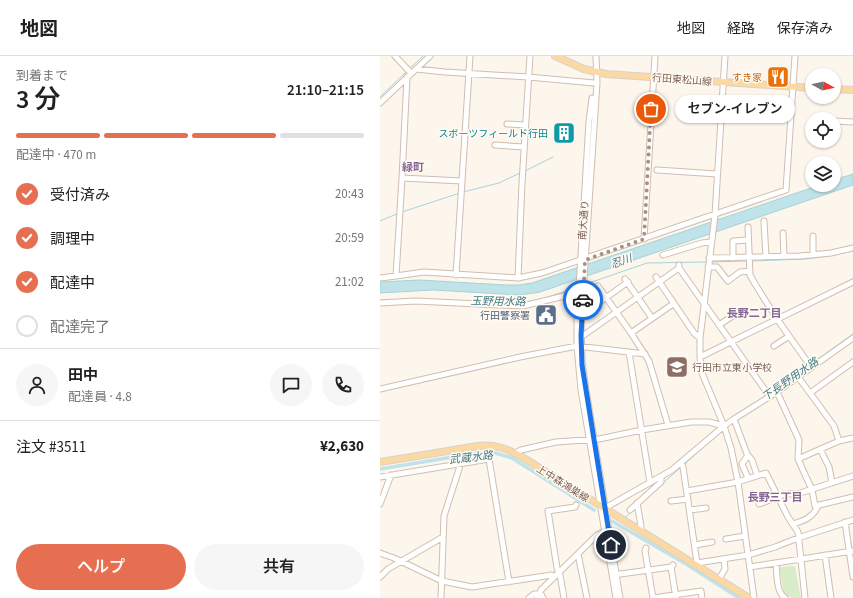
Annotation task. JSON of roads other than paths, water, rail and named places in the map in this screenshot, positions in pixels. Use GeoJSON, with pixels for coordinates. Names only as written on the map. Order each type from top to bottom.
{"type":"FeatureCollection","features":[{"type":"Feature","properties":{"kind":"main road","name":"行田東松山線"},"geometry":{"type":"LineString","coordinates":[[555,56],[584,69],[596,72],[653,78],[805,87]]}},
{"type":"Feature","properties":{"kind":"main road"},"geometry":{"type":"LineString","coordinates":[[841,89],[853,90]]}},
{"type":"Feature","properties":{"kind":"main road","name":"上中森鴻巣線"},"geometry":{"type":"LineString","coordinates":[[380,462],[491,446],[505,448],[516,453],[697,564],[749,598]]}},
{"type":"Feature","properties":{"kind":"street"},"geometry":{"type":"LineString","coordinates":[[395,56],[411,73]]}},
{"type":"Feature","properties":{"kind":"street"},"geometry":{"type":"LineString","coordinates":[[380,103],[430,56]]}},
{"type":"Feature","properties":{"kind":"street"},"geometry":{"type":"LineString","coordinates":[[456,275],[470,56]]}},
{"type":"Feature","properties":{"kind":"street"},"geometry":{"type":"LineString","coordinates":[[518,278],[525,125],[530,56]]}},
{"type":"Feature","properties":{"kind":"street","name":"南大通り"},"geometry":{"type":"LineString","coordinates":[[596,56],[596,83],[581,286],[579,346],[581,390],[592,440],[614,575],[620,598]]}},
{"type":"Feature","properties":{"kind":"street"},"geometry":{"type":"LineString","coordinates":[[644,239],[655,56]]}},
{"type":"Feature","properties":{"kind":"street"},"geometry":{"type":"LineString","coordinates":[[725,56],[714,216],[700,338],[700,357],[702,374],[724,426],[731,448],[738,482],[754,598]]}},
{"type":"Feature","properties":{"kind":"street"},"geometry":{"type":"LineString","coordinates":[[380,278],[424,272],[518,278],[542,273],[583,261],[786,190],[795,56]]}},
{"type":"Feature","properties":{"kind":"street"},"geometry":{"type":"LineString","coordinates":[[416,68],[421,70],[469,74],[595,81]]}},
{"type":"Feature","properties":{"kind":"street"},"geometry":{"type":"LineString","coordinates":[[396,276],[407,77]]}},
{"type":"Feature","properties":{"kind":"street"},"geometry":{"type":"LineString","coordinates":[[841,121],[853,122]]}},
{"type":"Feature","properties":{"kind":"street"},"geometry":{"type":"LineString","coordinates":[[507,124],[525,125]]}},
{"type":"Feature","properties":{"kind":"street"},"geometry":{"type":"LineString","coordinates":[[495,145],[524,147]]}},
{"type":"Feature","properties":{"kind":"street"},"geometry":{"type":"LineString","coordinates":[[657,170],[717,174]]}},
{"type":"Feature","properties":{"kind":"street"},"geometry":{"type":"LineString","coordinates":[[402,178],[462,181]]}},
{"type":"Feature","properties":{"kind":"street"},"geometry":{"type":"LineString","coordinates":[[764,221],[766,257]]}},
{"type":"Feature","properties":{"kind":"street"},"geometry":{"type":"LineString","coordinates":[[748,227],[750,271],[754,284],[810,366]]}},
{"type":"Feature","properties":{"kind":"street"},"geometry":{"type":"LineString","coordinates":[[783,233],[784,256]]}},
{"type":"Feature","properties":{"kind":"street"},"geometry":{"type":"LineString","coordinates":[[813,236],[813,254]]}},
{"type":"Feature","properties":{"kind":"street"},"geometry":{"type":"LineString","coordinates":[[663,255],[712,240]]}},
{"type":"Feature","properties":{"kind":"street"},"geometry":{"type":"LineString","coordinates":[[733,258],[733,241],[748,240]]}},
{"type":"Feature","properties":{"kind":"street"},"geometry":{"type":"LineString","coordinates":[[709,258],[749,260],[766,257],[813,254],[853,248]]}},
{"type":"Feature","properties":{"kind":"street"},"geometry":{"type":"LineString","coordinates":[[581,336],[638,297],[657,280],[679,267],[769,396]]}},
{"type":"Feature","properties":{"kind":"street"},"geometry":{"type":"LineString","coordinates":[[708,267],[717,267],[728,281],[740,272],[750,271]]}},
{"type":"Feature","properties":{"kind":"street"},"geometry":{"type":"LineString","coordinates":[[582,310],[587,311],[626,280],[652,318]]}},
{"type":"Feature","properties":{"kind":"street"},"geometry":{"type":"LineString","coordinates":[[657,280],[694,333],[700,338]]}},
{"type":"Feature","properties":{"kind":"street"},"geometry":{"type":"LineString","coordinates":[[700,357],[853,282]]}},
{"type":"Feature","properties":{"kind":"street"},"geometry":{"type":"LineString","coordinates":[[380,304],[416,301],[530,306],[581,286]]}},
{"type":"Feature","properties":{"kind":"street","name":"南大通り"},"geometry":{"type":"LineString","coordinates":[[579,346],[582,310],[581,286]]}},
{"type":"Feature","properties":{"kind":"street"},"geometry":{"type":"LineString","coordinates":[[598,286],[645,354],[651,368],[668,425]]}},
{"type":"Feature","properties":{"kind":"street"},"geometry":{"type":"LineString","coordinates":[[631,333],[673,304]]}},
{"type":"Feature","properties":{"kind":"street"},"geometry":{"type":"LineString","coordinates":[[719,325],[734,315]]}},
{"type":"Feature","properties":{"kind":"street"},"geometry":{"type":"LineString","coordinates":[[774,346],[789,336]]}},
{"type":"Feature","properties":{"kind":"street"},"geometry":{"type":"LineString","coordinates":[[602,506],[661,477],[681,463],[724,426],[777,392],[798,377],[810,366],[853,338]]}},
{"type":"Feature","properties":{"kind":"street"},"geometry":{"type":"LineString","coordinates":[[380,389],[520,357],[579,346],[645,354]]}},
{"type":"Feature","properties":{"kind":"street"},"geometry":{"type":"LineString","coordinates":[[629,352],[650,483]]}},
{"type":"Feature","properties":{"kind":"street"},"geometry":{"type":"LineString","coordinates":[[810,393],[853,362]]}},
{"type":"Feature","properties":{"kind":"street"},"geometry":{"type":"LineString","coordinates":[[798,377],[834,426],[839,441]]}},
{"type":"Feature","properties":{"kind":"street"},"geometry":{"type":"LineString","coordinates":[[777,392],[799,440],[798,459],[812,490],[815,506],[817,508],[815,513],[810,518],[793,524]]}},
{"type":"Feature","properties":{"kind":"street"},"geometry":{"type":"LineString","coordinates":[[734,419],[757,475]]}},
{"type":"Feature","properties":{"kind":"street"},"geometry":{"type":"LineString","coordinates":[[516,453],[526,449],[556,442],[592,440],[691,422],[709,422],[724,426]]}},
{"type":"Feature","properties":{"kind":"street"},"geometry":{"type":"LineString","coordinates":[[798,459],[839,441],[853,438]]}},
{"type":"Feature","properties":{"kind":"street"},"geometry":{"type":"LineString","coordinates":[[820,450],[829,467],[832,483]]}},
{"type":"Feature","properties":{"kind":"street"},"geometry":{"type":"LineString","coordinates":[[441,598],[444,516],[460,462],[458,451]]}},
{"type":"Feature","properties":{"kind":"street"},"geometry":{"type":"LineString","coordinates":[[748,455],[742,464],[748,478]]}},
{"type":"Feature","properties":{"kind":"street"},"geometry":{"type":"LineString","coordinates":[[380,477],[460,462],[489,459],[509,582]]}},
{"type":"Feature","properties":{"kind":"street"},"geometry":{"type":"LineString","coordinates":[[681,463],[684,467],[697,564],[748,555],[853,520]]}},
{"type":"Feature","properties":{"kind":"street"},"geometry":{"type":"LineString","coordinates":[[687,491],[738,482],[766,473],[798,532],[805,598]]}},
{"type":"Feature","properties":{"kind":"street"},"geometry":{"type":"LineString","coordinates":[[380,504],[391,475]]}},
{"type":"Feature","properties":{"kind":"street"},"geometry":{"type":"LineString","coordinates":[[759,504],[792,493],[797,494],[812,490],[853,476]]}},
{"type":"Feature","properties":{"kind":"street"},"geometry":{"type":"LineString","coordinates":[[630,510],[638,505],[661,482],[661,477]]}},
{"type":"Feature","properties":{"kind":"street"},"geometry":{"type":"LineString","coordinates":[[815,506],[853,497]]}},
{"type":"Feature","properties":{"kind":"street"},"geometry":{"type":"LineString","coordinates":[[671,502],[688,499]]}},
{"type":"Feature","properties":{"kind":"street"},"geometry":{"type":"LineString","coordinates":[[564,598],[557,568],[548,511],[575,507],[576,505]]}},
{"type":"Feature","properties":{"kind":"street"},"geometry":{"type":"LineString","coordinates":[[638,505],[641,531]]}},
{"type":"Feature","properties":{"kind":"street"},"geometry":{"type":"LineString","coordinates":[[690,510],[706,508]]}},
{"type":"Feature","properties":{"kind":"street"},"geometry":{"type":"LineString","coordinates":[[845,522],[851,552],[853,577]]}},
{"type":"Feature","properties":{"kind":"street"},"geometry":{"type":"LineString","coordinates":[[529,598],[534,594],[540,596],[559,572],[597,535],[606,531]]}},
{"type":"Feature","properties":{"kind":"street"},"geometry":{"type":"LineString","coordinates":[[726,539],[745,536]]}},
{"type":"Feature","properties":{"kind":"street"},"geometry":{"type":"LineString","coordinates":[[380,577],[402,561],[443,537]]}},
{"type":"Feature","properties":{"kind":"street"},"geometry":{"type":"LineString","coordinates":[[695,545],[712,542]]}},
{"type":"Feature","properties":{"kind":"street"},"geometry":{"type":"LineString","coordinates":[[646,548],[645,551],[653,598],[676,596],[701,591],[702,598]]}},
{"type":"Feature","properties":{"kind":"street"},"geometry":{"type":"LineString","coordinates":[[750,567],[851,552]]}},
{"type":"Feature","properties":{"kind":"street"},"geometry":{"type":"LineString","coordinates":[[380,553],[402,561],[442,581],[472,588],[552,575],[554,577]]}},
{"type":"Feature","properties":{"kind":"street"},"geometry":{"type":"LineString","coordinates":[[578,554],[587,598]]}},
{"type":"Feature","properties":{"kind":"street"},"geometry":{"type":"LineString","coordinates":[[825,556],[831,598]]}},
{"type":"Feature","properties":{"kind":"street"},"geometry":{"type":"LineString","coordinates":[[719,579],[725,569],[724,559]]}},
{"type":"Feature","properties":{"kind":"street"},"geometry":{"type":"LineString","coordinates":[[776,563],[780,591],[782,596],[785,598]]}},
{"type":"Feature","properties":{"kind":"street"},"geometry":{"type":"LineString","coordinates":[[614,575],[672,566],[676,596]]}},
{"type":"Feature","properties":{"kind":"street","name":"南大通り"},"geometry":{"type":"LineString","coordinates":[[614,575],[616,598]]}},
{"type":"Feature","properties":{"kind":"water"},"geometry":{"type":"Polygon","coordinates":[[[853,174],[853,185],[841,189],[841,178],[853,174]]]}},
{"type":"Feature","properties":{"kind":"water","name":"忍川"},"geometry":{"type":"Polygon","coordinates":[[[805,190],[805,192],[833,192],[540,292],[520,295],[433,290],[380,293],[380,282],[419,280],[506,285],[532,283],[805,190]]]}},
{"type":"Feature","properties":{"kind":"waterway"},"geometry":{"type":"LineString","coordinates":[[410,68],[423,56]]}},
{"type":"Feature","properties":{"kind":"waterway"},"geometry":{"type":"LineString","coordinates":[[380,97],[406,72]]}},
{"type":"Feature","properties":{"kind":"waterway"},"geometry":{"type":"LineString","coordinates":[[525,171],[553,157]]}},
{"type":"Feature","properties":{"kind":"waterway"},"geometry":{"type":"LineString","coordinates":[[463,192],[499,183],[520,173]]}},
{"type":"Feature","properties":{"kind":"waterway"},"geometry":{"type":"LineString","coordinates":[[402,212],[460,193]]}},
{"type":"Feature","properties":{"kind":"waterway"},"geometry":{"type":"LineString","coordinates":[[380,221],[399,213]]}},
{"type":"Feature","properties":{"kind":"waterway","name":"玉野用水路"},"geometry":{"type":"LineString","coordinates":[[834,255],[853,251]]}},
{"type":"Feature","properties":{"kind":"waterway","name":"玉野用水路"},"geometry":{"type":"LineString","coordinates":[[752,261],[805,259],[829,256]]}},
{"type":"Feature","properties":{"kind":"waterway","name":"玉野用水路"},"geometry":{"type":"LineString","coordinates":[[712,262],[747,261]]}},
{"type":"Feature","properties":{"kind":"waterway","name":"玉野用水路"},"geometry":{"type":"LineString","coordinates":[[586,284],[647,263],[706,262]]}},
{"type":"Feature","properties":{"kind":"waterway","name":"玉野用水路"},"geometry":{"type":"LineString","coordinates":[[545,298],[578,287]]}},
{"type":"Feature","properties":{"kind":"waterway","name":"玉野用水路"},"geometry":{"type":"LineString","coordinates":[[382,300],[408,299]]}},
{"type":"Feature","properties":{"kind":"waterway","name":"玉野用水路"},"geometry":{"type":"LineString","coordinates":[[417,299],[506,303],[532,301]]}},
{"type":"Feature","properties":{"kind":"waterway","name":"下長野用水路"},"geometry":{"type":"LineString","coordinates":[[811,364],[853,334]]}},
{"type":"Feature","properties":{"kind":"waterway","name":"下長野用水路"},"geometry":{"type":"LineString","coordinates":[[789,381],[809,366]]}},
{"type":"Feature","properties":{"kind":"waterway","name":"下長野用水路"},"geometry":{"type":"LineString","coordinates":[[685,464],[703,447]]}},
{"type":"Feature","properties":{"kind":"waterway","name":"武蔵水路"},"geometry":{"type":"LineString","coordinates":[[380,469],[477,453],[492,452],[512,458],[594,510]]}},
{"type":"Feature","properties":{"kind":"waterway","name":"下長野用水路"},"geometry":{"type":"LineString","coordinates":[[663,483],[680,468]]}},
{"type":"Feature","properties":{"kind":"waterway","name":"下長野用水路"},"geometry":{"type":"LineString","coordinates":[[626,517],[631,512]]}},
{"type":"Feature","properties":{"kind":"waterway","name":"武蔵水路"},"geometry":{"type":"LineString","coordinates":[[612,521],[686,564],[739,598]]}},
{"type":"Feature","properties":{"kind":"place","name":"すき家"},"geometry":{"type":"Point","coordinates":[778,77]}},
{"type":"Feature","properties":{"kind":"place","name":"セブン-イレブン"},"geometry":{"type":"Point","coordinates":[651,109]}},
{"type":"Feature","properties":{"kind":"place","name":"スポーツフィールド行田"},"geometry":{"type":"Point","coordinates":[564,133]}},
{"type":"Feature","properties":{"kind":"place","name":"行田警察署"},"geometry":{"type":"Point","coordinates":[546,315]}},
{"type":"Feature","properties":{"kind":"place","name":"行田市立東小学校"},"geometry":{"type":"Point","coordinates":[677,367]}},
{"type":"Feature","properties":{"kind":"district","name":"緑町"},"geometry":{"type":"Point","coordinates":[413,167]}},
{"type":"Feature","properties":{"kind":"district","name":"長野二丁目"},"geometry":{"type":"Point","coordinates":[754,313]}},
{"type":"Feature","properties":{"kind":"district","name":"長野三丁目"},"geometry":{"type":"Point","coordinates":[775,497]}}]}
